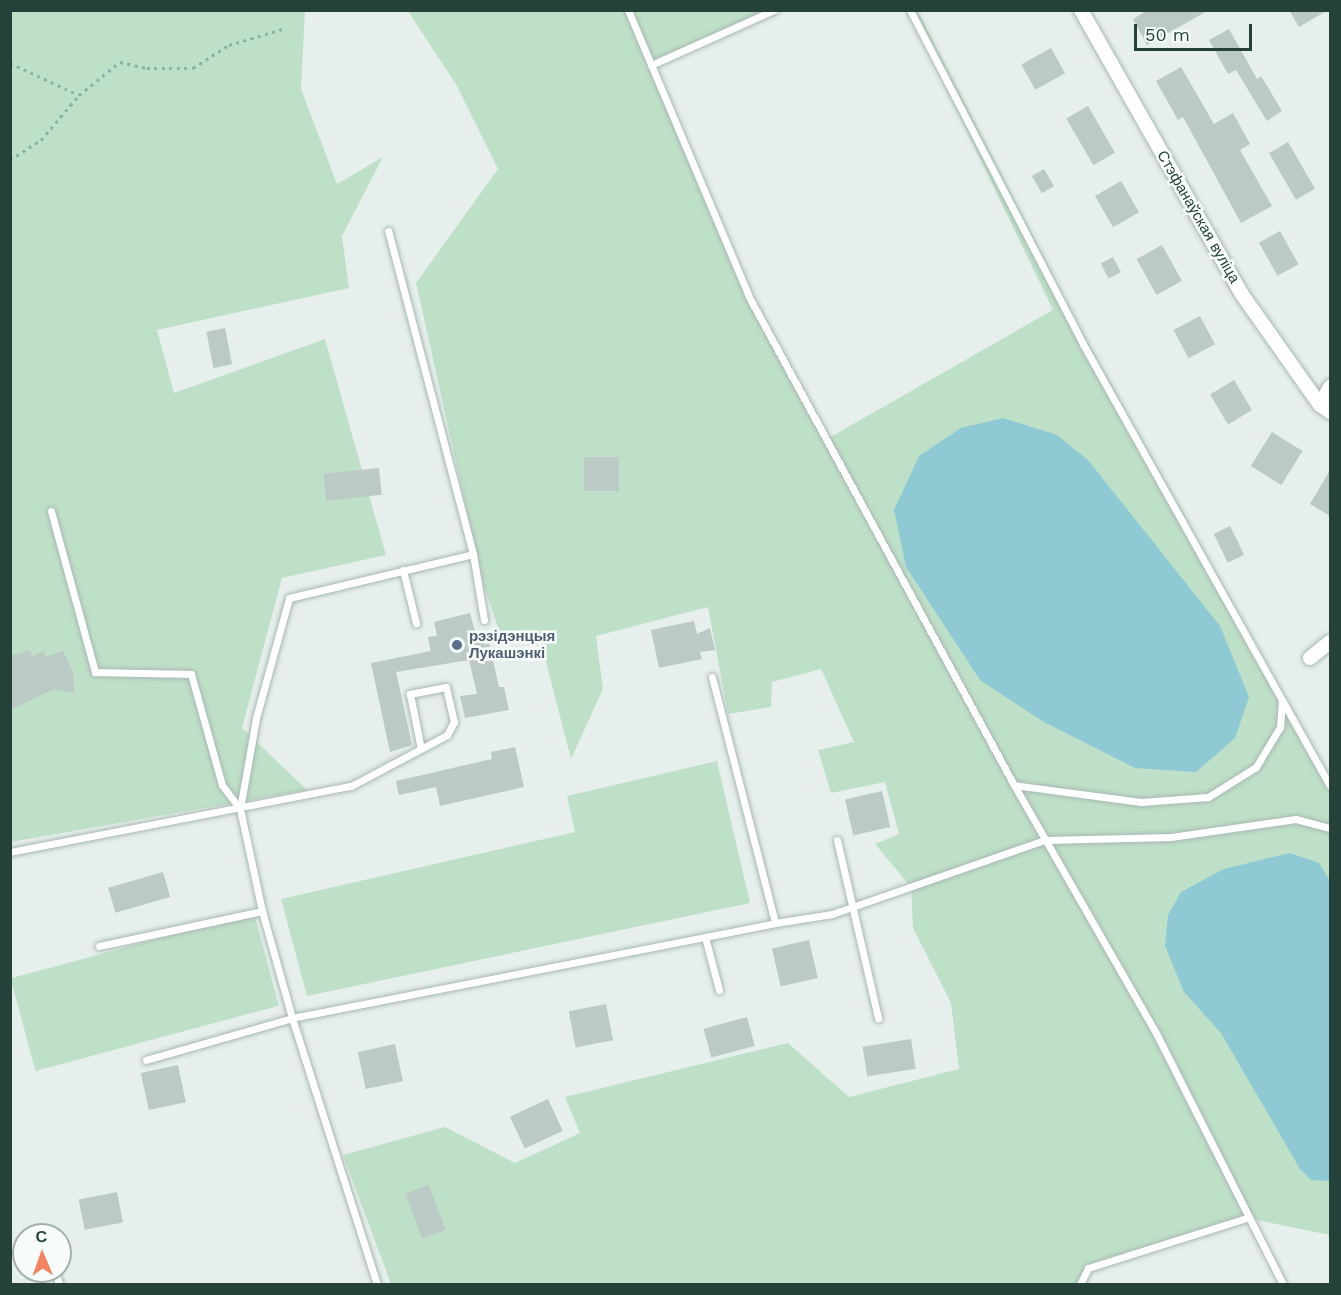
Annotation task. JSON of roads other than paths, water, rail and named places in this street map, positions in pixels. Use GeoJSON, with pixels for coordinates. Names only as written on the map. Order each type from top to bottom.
{"type":"FeatureCollection","features":[{"type":"Feature","properties":{"kind":"street","name":"Стэфанаўская вуліца"},"geometry":{"type":"LineString","coordinates":[[1081,10],[1241,293],[1325,408]]}},
{"type":"Feature","properties":{"kind":"street"},"geometry":{"type":"LineString","coordinates":[[1325,408],[1330,387]]}},
{"type":"Feature","properties":{"kind":"street"},"geometry":{"type":"LineString","coordinates":[[1310,658],[1330,642]]}},
{"type":"Feature","properties":{"kind":"lane"},"geometry":{"type":"LineString","coordinates":[[628,10],[749,297],[1014,785],[1156,1033],[1247,1218],[1283,1284]]}},
{"type":"Feature","properties":{"kind":"lane"},"geometry":{"type":"LineString","coordinates":[[651,65],[774,10]]}},
{"type":"Feature","properties":{"kind":"lane"},"geometry":{"type":"LineString","coordinates":[[910,10],[1083,344],[1330,786]]}},
{"type":"Feature","properties":{"kind":"lane"},"geometry":{"type":"LineString","coordinates":[[388,231],[473,554],[484,620]]}},
{"type":"Feature","properties":{"kind":"lane"},"geometry":{"type":"LineString","coordinates":[[51,511],[95,672],[191,674],[222,785],[240,809]]}},
{"type":"Feature","properties":{"kind":"lane"},"geometry":{"type":"LineString","coordinates":[[377,1284],[292,1018],[262,911],[240,809],[256,718],[289,598],[473,554]]}},
{"type":"Feature","properties":{"kind":"lane"},"geometry":{"type":"LineString","coordinates":[[403,570],[416,623]]}},
{"type":"Feature","properties":{"kind":"lane"},"geometry":{"type":"LineString","coordinates":[[712,677],[775,923]]}},
{"type":"Feature","properties":{"kind":"lane"},"geometry":{"type":"LineString","coordinates":[[10,852],[351,786],[421,749],[447,735],[454,722],[447,687],[410,694],[421,749]]}},
{"type":"Feature","properties":{"kind":"lane"},"geometry":{"type":"LineString","coordinates":[[1014,785],[1141,802],[1208,797],[1256,767],[1280,726],[1282,700]]}},
{"type":"Feature","properties":{"kind":"lane"},"geometry":{"type":"LineString","coordinates":[[146,1060],[292,1018],[852,907],[1045,840],[1171,837],[1296,819],[1330,828]]}},
{"type":"Feature","properties":{"kind":"lane"},"geometry":{"type":"LineString","coordinates":[[837,840],[878,1018]]}},
{"type":"Feature","properties":{"kind":"lane"},"geometry":{"type":"LineString","coordinates":[[99,946],[262,911]]}},
{"type":"Feature","properties":{"kind":"lane"},"geometry":{"type":"LineString","coordinates":[[705,937],[719,990]]}},
{"type":"Feature","properties":{"kind":"lane"},"geometry":{"type":"LineString","coordinates":[[1080,1284],[1088,1268],[1247,1218]]}},
{"type":"Feature","properties":{"kind":"water"},"geometry":{"type":"Polygon","coordinates":[[[1003,418],[1057,435],[1088,460],[1220,626],[1249,697],[1235,738],[1196,772],[1135,768],[1044,722],[980,680],[906,567],[894,510],[919,456],[961,428],[1003,418]]]}},
{"type":"Feature","properties":{"kind":"water"},"geometry":{"type":"Polygon","coordinates":[[[1290,853],[1319,863],[1330,881],[1330,1181],[1311,1180],[1300,1169],[1221,1033],[1184,992],[1165,946],[1168,915],[1181,892],[1224,869],[1290,853]]]}},
{"type":"Feature","properties":{"kind":"place","name":"рэзідэнцыя Лукашэнкі"},"geometry":{"type":"Point","coordinates":[457,645]}}]}
